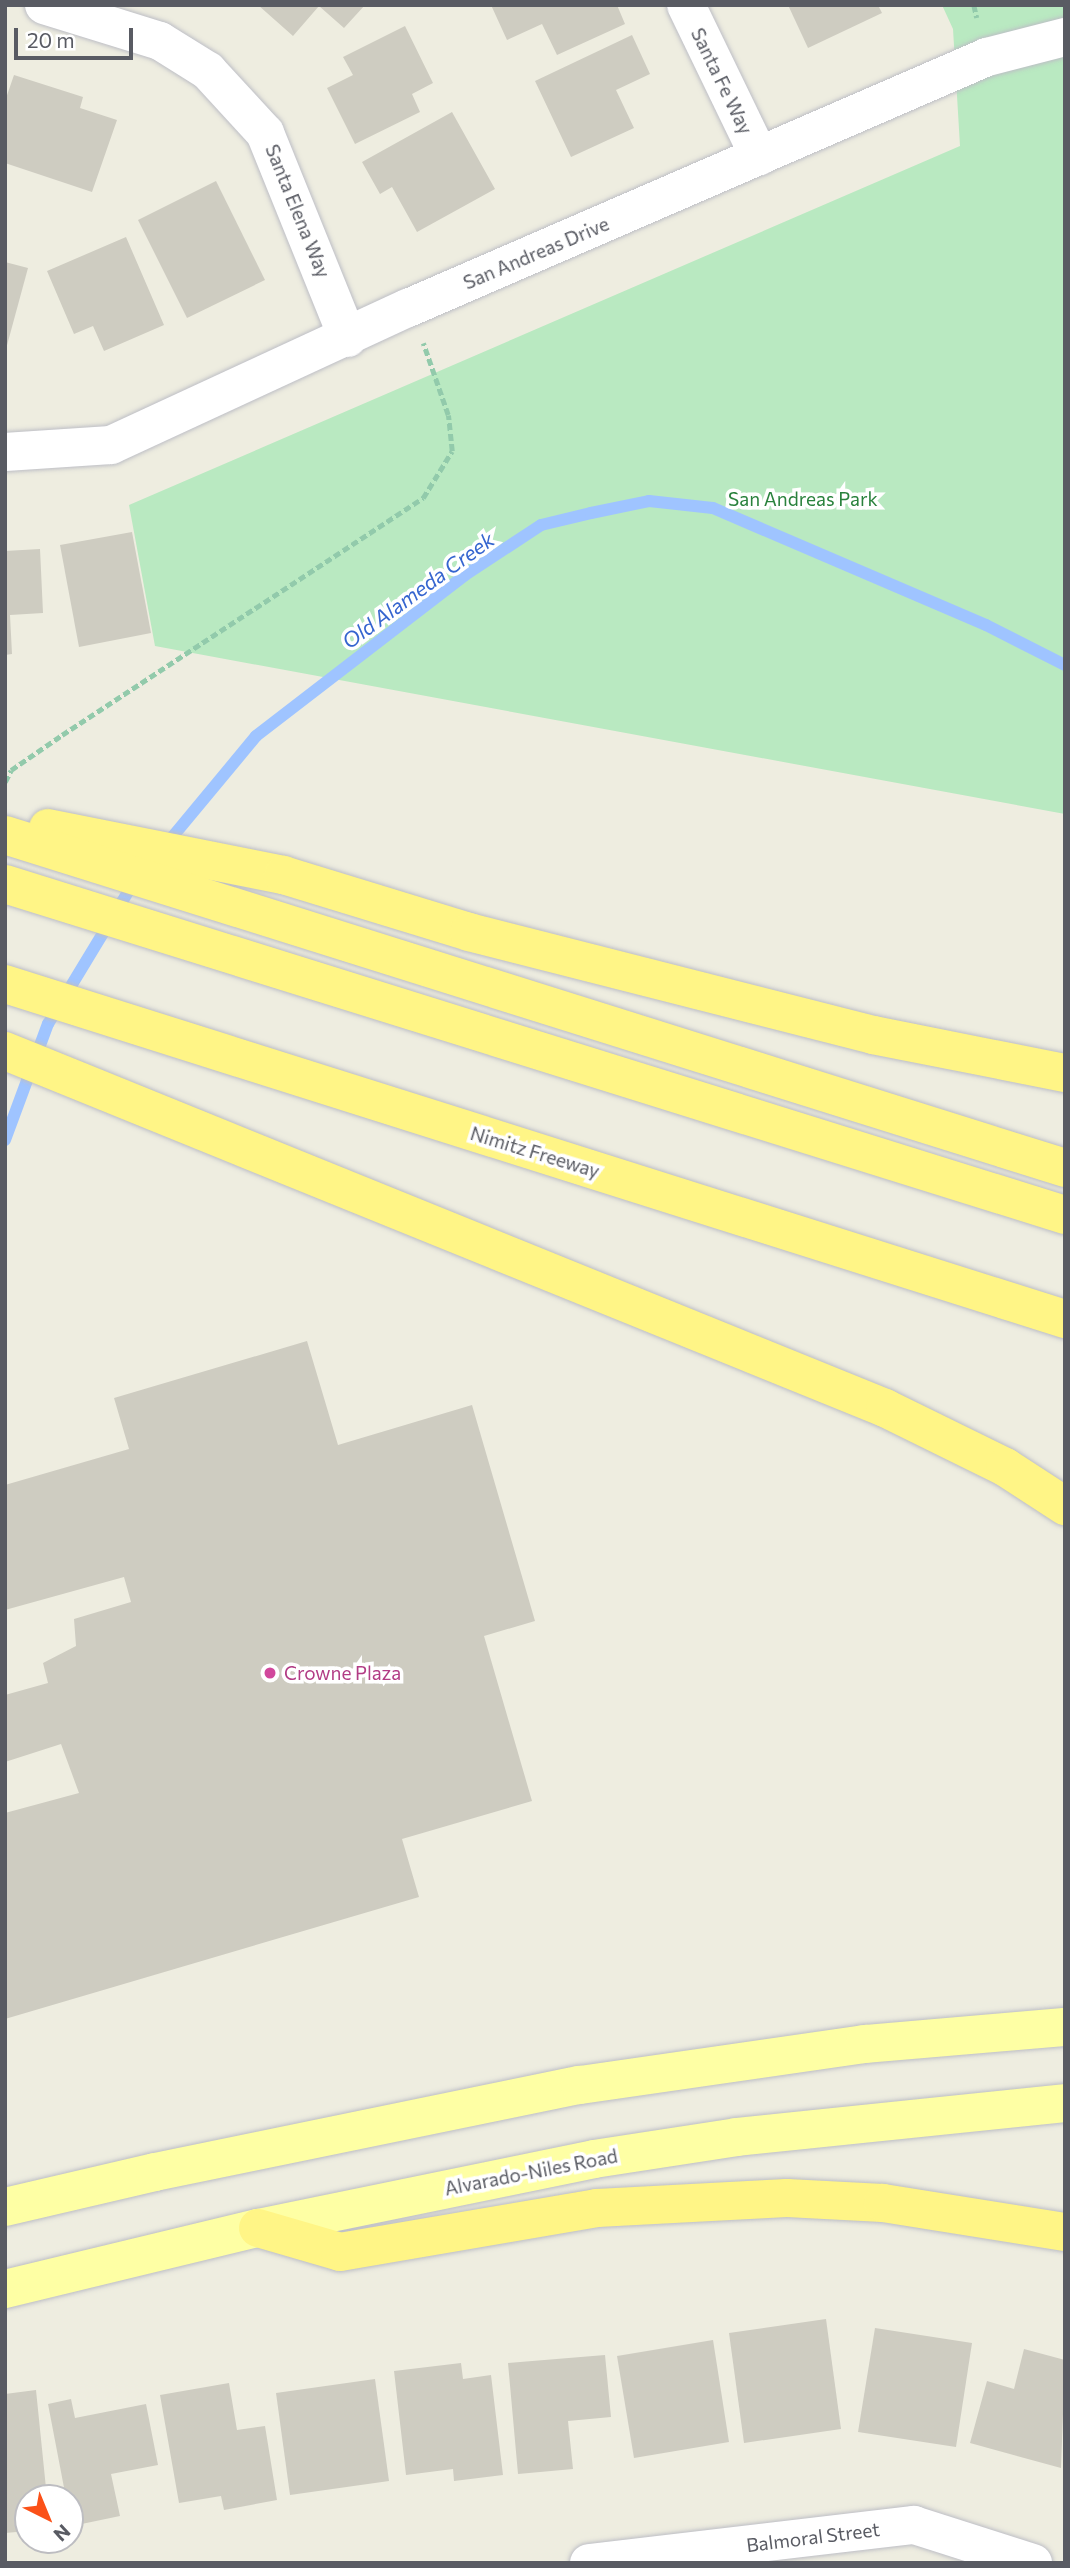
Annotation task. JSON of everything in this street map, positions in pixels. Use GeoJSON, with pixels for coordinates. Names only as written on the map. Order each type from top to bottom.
{"type":"FeatureCollection","features":[{"type":"Feature","properties":{"kind":"highway"},"geometry":{"type":"LineString","coordinates":[[5,819],[283,875],[469,932],[859,1032],[1065,1073]]}},
{"type":"Feature","properties":{"kind":"highway"},"geometry":{"type":"LineString","coordinates":[[5,835],[255,917],[1065,1168]]}},
{"type":"Feature","properties":{"kind":"highway"},"geometry":{"type":"LineString","coordinates":[[5,884],[238,959],[1065,1215]]}},
{"type":"Feature","properties":{"kind":"highway","name":"Nimitz Freeway"},"geometry":{"type":"LineString","coordinates":[[5,984],[1065,1319]]}},
{"type":"Feature","properties":{"kind":"highway"},"geometry":{"type":"LineString","coordinates":[[5,1051],[159,1111],[885,1408],[1004,1466],[1065,1506]]}},
{"type":"Feature","properties":{"kind":"highway"},"geometry":{"type":"LineString","coordinates":[[258,2228],[340,2252],[597,2208],[787,2198],[922,2208],[1065,2232]]}},
{"type":"Feature","properties":{"kind":"main road"},"geometry":{"type":"LineString","coordinates":[[5,2207],[234,2155],[593,2083],[865,2044],[1065,2027]]}},
{"type":"Feature","properties":{"kind":"main road","name":"Alvarado-Niles Road"},"geometry":{"type":"LineString","coordinates":[[5,2289],[258,2228],[594,2159],[868,2122],[1065,2103]]}},
{"type":"Feature","properties":{"kind":"street","name":"Santa Elena Way"},"geometry":{"type":"LineString","coordinates":[[44,5],[160,41],[208,71],[265,133],[348,338]]}},
{"type":"Feature","properties":{"kind":"street","name":"Santa Fe Way"},"geometry":{"type":"LineString","coordinates":[[686,5],[759,156]]}},
{"type":"Feature","properties":{"kind":"street","name":"San Andreas Drive"},"geometry":{"type":"LineString","coordinates":[[5,452],[111,445],[348,338],[408,308],[987,57],[1065,37]]}},
{"type":"Feature","properties":{"kind":"street","name":"Balmoral Street"},"geometry":{"type":"LineString","coordinates":[[589,2563],[914,2525],[1033,2563]]}},
{"type":"Feature","properties":{"kind":"path"},"geometry":{"type":"LineString","coordinates":[[5,782],[11,770],[423,498],[452,452],[448,415],[433,366],[408,308]]}},
{"type":"Feature","properties":{"kind":"green space","name":"San Andreas Park"},"geometry":{"type":"Polygon","coordinates":[[[942,5],[1065,5],[1065,814],[155,646],[129,505],[960,146],[953,29],[942,5]]]}},
{"type":"Feature","properties":{"kind":"building"},"geometry":{"type":"Polygon","coordinates":[[[258,5],[365,5],[344,28],[319,6],[293,36],[258,5]]]}},
{"type":"Feature","properties":{"kind":"building"},"geometry":{"type":"Polygon","coordinates":[[[491,5],[617,5],[625,24],[557,55],[542,24],[507,40],[491,5]]]}},
{"type":"Feature","properties":{"kind":"building"},"geometry":{"type":"Polygon","coordinates":[[[788,5],[878,5],[882,13],[808,48],[788,5]]]}},
{"type":"Feature","properties":{"kind":"building"},"geometry":{"type":"Polygon","coordinates":[[[405,26],[433,83],[412,94],[420,112],[355,144],[327,88],[353,75],[343,57],[405,26]]]}},
{"type":"Feature","properties":{"kind":"building"},"geometry":{"type":"Polygon","coordinates":[[[632,35],[650,74],[616,90],[634,128],[571,157],[535,81],[632,35]]]}},
{"type":"Feature","properties":{"kind":"building"},"geometry":{"type":"Polygon","coordinates":[[[14,75],[83,97],[80,108],[117,120],[92,192],[5,163],[5,101],[14,75]]]}},
{"type":"Feature","properties":{"kind":"building"},"geometry":{"type":"Polygon","coordinates":[[[452,112],[495,189],[417,232],[392,187],[380,194],[362,162],[452,112]]]}},
{"type":"Feature","properties":{"kind":"building"},"geometry":{"type":"Polygon","coordinates":[[[216,181],[265,280],[187,318],[138,220],[216,181]]]}},
{"type":"Feature","properties":{"kind":"building"},"geometry":{"type":"Polygon","coordinates":[[[126,237],[164,325],[104,351],[93,326],[74,334],[47,271],[126,237]]]}},
{"type":"Feature","properties":{"kind":"building"},"geometry":{"type":"Polygon","coordinates":[[[5,262],[28,268],[6,349],[5,349],[5,262]]]}},
{"type":"Feature","properties":{"kind":"building"},"geometry":{"type":"Polygon","coordinates":[[[132,532],[151,633],[79,647],[60,545],[132,532]]]}},
{"type":"Feature","properties":{"kind":"building"},"geometry":{"type":"Polygon","coordinates":[[[40,549],[43,613],[10,615],[12,654],[5,655],[5,551],[40,549]]]}},
{"type":"Feature","properties":{"kind":"building","name":"Crowne Plaza"},"geometry":{"type":"Polygon","coordinates":[[[307,1341],[338,1445],[472,1405],[535,1621],[484,1636],[532,1801],[402,1839],[419,1897],[5,2019],[5,1813],[79,1793],[61,1744],[5,1762],[5,1695],[48,1683],[43,1663],[76,1646],[74,1619],[131,1602],[124,1577],[5,1610],[5,1485],[129,1449],[114,1398],[307,1341]]]}},
{"type":"Feature","properties":{"kind":"building"},"geometry":{"type":"Polygon","coordinates":[[[826,2319],[841,2429],[744,2443],[729,2333],[826,2319]]]}},
{"type":"Feature","properties":{"kind":"building"},"geometry":{"type":"Polygon","coordinates":[[[875,2328],[972,2343],[956,2447],[858,2432],[875,2328]]]}},
{"type":"Feature","properties":{"kind":"building"},"geometry":{"type":"Polygon","coordinates":[[[713,2340],[729,2442],[634,2458],[617,2356],[713,2340]]]}},
{"type":"Feature","properties":{"kind":"building"},"geometry":{"type":"Polygon","coordinates":[[[1024,2349],[1065,2360],[1061,2468],[970,2443],[987,2381],[1014,2389],[1024,2349]]]}},
{"type":"Feature","properties":{"kind":"building"},"geometry":{"type":"Polygon","coordinates":[[[605,2355],[611,2417],[568,2421],[573,2469],[518,2474],[508,2363],[605,2355]]]}},
{"type":"Feature","properties":{"kind":"building"},"geometry":{"type":"Polygon","coordinates":[[[461,2363],[463,2379],[491,2375],[503,2475],[454,2481],[453,2469],[406,2475],[394,2371],[461,2363]]]}},
{"type":"Feature","properties":{"kind":"building"},"geometry":{"type":"Polygon","coordinates":[[[375,2379],[389,2481],[290,2495],[276,2393],[375,2379]]]}},
{"type":"Feature","properties":{"kind":"building"},"geometry":{"type":"Polygon","coordinates":[[[229,2383],[237,2430],[265,2426],[277,2500],[224,2510],[221,2496],[179,2503],[160,2395],[229,2383]]]}},
{"type":"Feature","properties":{"kind":"building"},"geometry":{"type":"Polygon","coordinates":[[[36,2390],[46,2484],[14,2484],[14,2532],[5,2533],[5,2394],[36,2390]]]}},
{"type":"Feature","properties":{"kind":"building"},"geometry":{"type":"Polygon","coordinates":[[[71,2399],[75,2418],[146,2404],[158,2465],[111,2474],[120,2516],[84,2524],[84,2484],[63,2484],[48,2404],[71,2399]]]}},
{"type":"Feature","properties":{"kind":"waterway","name":"Old Alameda Creek"},"geometry":{"type":"LineString","coordinates":[[164,847],[256,736],[465,575],[541,525],[649,501],[713,508],[986,625],[1065,665]]}},
{"type":"Feature","properties":{"kind":"waterway","name":"Old Alameda Creek"},"geometry":{"type":"LineString","coordinates":[[5,1140],[48,1024],[134,882]]}},
{"type":"Feature","properties":{"kind":"place","name":"Crowne Plaza"},"geometry":{"type":"Point","coordinates":[270,1673]}}]}
